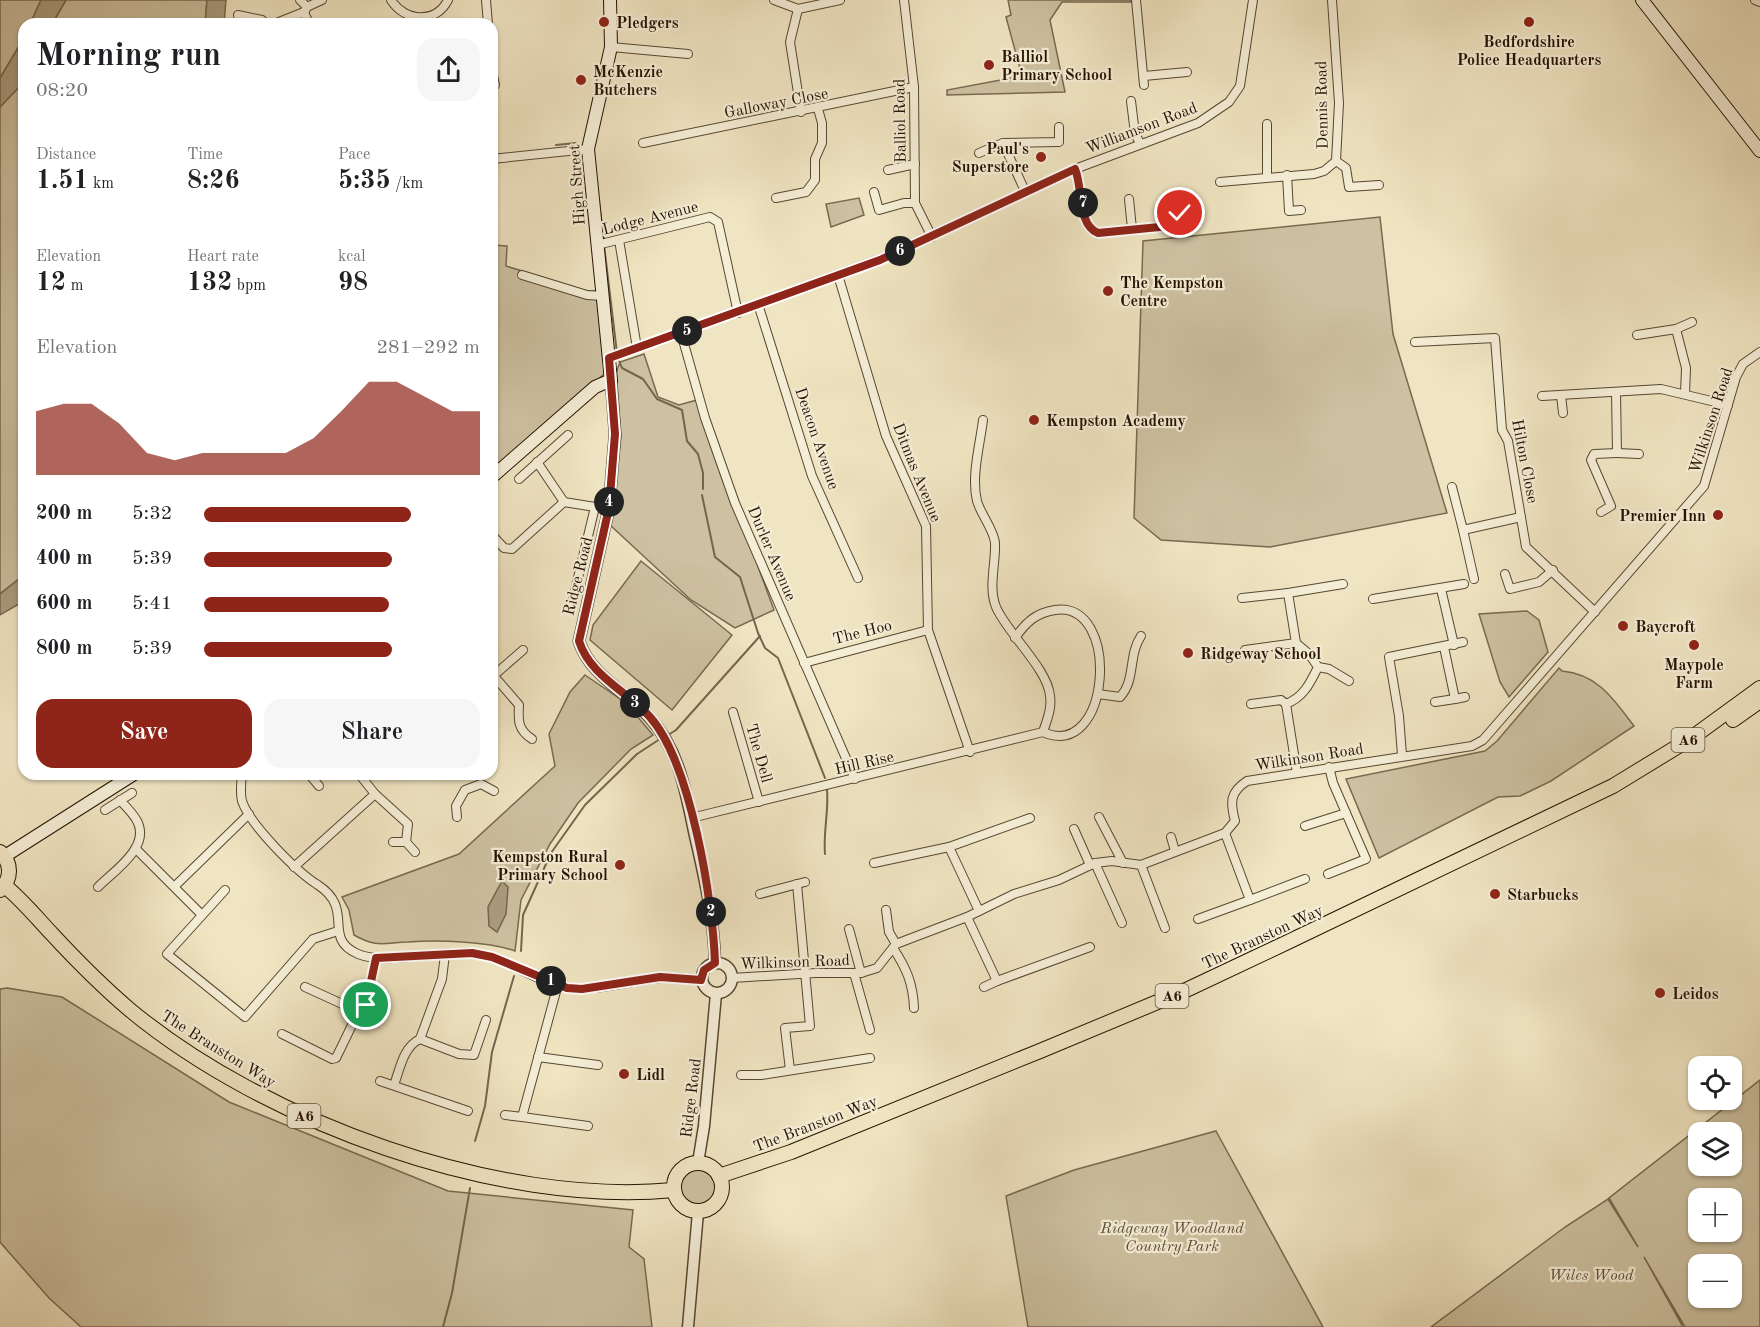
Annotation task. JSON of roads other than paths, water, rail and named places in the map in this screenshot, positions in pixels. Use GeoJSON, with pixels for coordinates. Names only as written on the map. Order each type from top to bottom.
{"type":"FeatureCollection","features":[{"type":"Feature","properties":{"kind":"highway","name":"The Branston Way"},"geometry":{"type":"LineString","coordinates":[[719,1176],[835,1134],[1184,991],[1613,786],[1698,733],[1760,688]]}},
{"type":"Feature","properties":{"kind":"highway"},"geometry":{"type":"LineString","coordinates":[[1613,786],[1654,770],[1698,744],[1760,701]]}},
{"type":"Feature","properties":{"kind":"highway"},"geometry":{"type":"LineString","coordinates":[[2,854],[10,871],[2,888]]}},
{"type":"Feature","properties":{"kind":"highway","name":"The Branston Way"},"geometry":{"type":"LineString","coordinates":[[2,888],[132,1011],[212,1067],[256,1093],[303,1116],[373,1145],[447,1167],[518,1181],[582,1190],[650,1192],[674,1190]]}},
{"type":"Feature","properties":{"kind":"highway"},"geometry":{"type":"LineString","coordinates":[[698,1163],[710,1167],[719,1176],[722,1184],[720,1198],[712,1207],[698,1212],[681,1205],[674,1190],[679,1172],[686,1166],[698,1163]]}},
{"type":"Feature","properties":{"kind":"main road","name":"High Street"},"geometry":{"type":"LineString","coordinates":[[610,0],[611,47],[588,149],[602,244],[603,296],[613,363]]}},
{"type":"Feature","properties":{"kind":"main road"},"geometry":{"type":"LineString","coordinates":[[1642,0],[1760,151]]}},
{"type":"Feature","properties":{"kind":"main road"},"geometry":{"type":"LineString","coordinates":[[498,472],[595,387],[613,363]]}},
{"type":"Feature","properties":{"kind":"main road"},"geometry":{"type":"LineString","coordinates":[[2,854],[124,780]]}},
{"type":"Feature","properties":{"kind":"street"},"geometry":{"type":"LineString","coordinates":[[284,18],[303,6],[322,0]]}},
{"type":"Feature","properties":{"kind":"street"},"geometry":{"type":"LineString","coordinates":[[391,0],[396,8],[409,18]]}},
{"type":"Feature","properties":{"kind":"street"},"geometry":{"type":"LineString","coordinates":[[423,18],[434,16],[442,10],[448,0]]}},
{"type":"Feature","properties":{"kind":"street"},"geometry":{"type":"LineString","coordinates":[[486,0],[488,18]]}},
{"type":"Feature","properties":{"kind":"street"},"geometry":{"type":"LineString","coordinates":[[774,0],[798,9],[840,0]]}},
{"type":"Feature","properties":{"kind":"street","name":"Balliol Road"},"geometry":{"type":"LineString","coordinates":[[904,0],[914,87],[915,203],[932,237]]}},
{"type":"Feature","properties":{"kind":"street"},"geometry":{"type":"LineString","coordinates":[[1136,0],[1144,81],[1187,72]]}},
{"type":"Feature","properties":{"kind":"street","name":"Williamson Road"},"geometry":{"type":"LineString","coordinates":[[613,363],[637,348],[838,275],[932,237],[1075,169],[1198,123],[1215,113],[1236,94],[1243,73],[1253,0]]}},
{"type":"Feature","properties":{"kind":"street","name":"Dennis Road"},"geometry":{"type":"LineString","coordinates":[[1220,182],[1324,171],[1336,161],[1339,103],[1332,0]]}},
{"type":"Feature","properties":{"kind":"street"},"geometry":{"type":"LineString","coordinates":[[1755,0],[1760,2]]}},
{"type":"Feature","properties":{"kind":"street"},"geometry":{"type":"LineString","coordinates":[[798,9],[790,42],[801,112]]}},
{"type":"Feature","properties":{"kind":"street"},"geometry":{"type":"LineString","coordinates":[[238,15],[252,18]]}},
{"type":"Feature","properties":{"kind":"street"},"geometry":{"type":"LineString","coordinates":[[611,47],[674,57],[688,54]]}},
{"type":"Feature","properties":{"kind":"street","name":"Galloway Close"},"geometry":{"type":"LineString","coordinates":[[643,143],[818,109],[914,87]]}},
{"type":"Feature","properties":{"kind":"street"},"geometry":{"type":"LineString","coordinates":[[1131,101],[1135,134],[1140,143]]}},
{"type":"Feature","properties":{"kind":"street"},"geometry":{"type":"LineString","coordinates":[[776,198],[806,192],[815,180],[815,159],[823,134],[818,109]]}},
{"type":"Feature","properties":{"kind":"street"},"geometry":{"type":"LineString","coordinates":[[1267,124],[1267,176]]}},
{"type":"Feature","properties":{"kind":"street"},"geometry":{"type":"LineString","coordinates":[[979,153],[1003,143],[1059,142],[1059,127]]}},
{"type":"Feature","properties":{"kind":"street"},"geometry":{"type":"LineString","coordinates":[[1003,143],[1025,192]]}},
{"type":"Feature","properties":{"kind":"street"},"geometry":{"type":"LineString","coordinates":[[498,158],[588,149]]}},
{"type":"Feature","properties":{"kind":"street"},"geometry":{"type":"LineString","coordinates":[[1336,161],[1346,168],[1349,187],[1378,185]]}},
{"type":"Feature","properties":{"kind":"street"},"geometry":{"type":"LineString","coordinates":[[888,170],[915,165]]}},
{"type":"Feature","properties":{"kind":"street"},"geometry":{"type":"LineString","coordinates":[[1075,169],[1085,218],[1092,230],[1098,233],[1180,225],[1180,213]]}},
{"type":"Feature","properties":{"kind":"street"},"geometry":{"type":"LineString","coordinates":[[1287,176],[1289,211],[1301,210]]}},
{"type":"Feature","properties":{"kind":"street"},"geometry":{"type":"LineString","coordinates":[[874,192],[879,210],[904,203],[915,203]]}},
{"type":"Feature","properties":{"kind":"street"},"geometry":{"type":"LineString","coordinates":[[1129,199],[1132,229]]}},
{"type":"Feature","properties":{"kind":"street","name":"Lodge Avenue"},"geometry":{"type":"LineString","coordinates":[[602,244],[710,217],[718,222],[738,313]]}},
{"type":"Feature","properties":{"kind":"street"},"geometry":{"type":"LineString","coordinates":[[619,240],[637,348]]}},
{"type":"Feature","properties":{"kind":"street"},"geometry":{"type":"LineString","coordinates":[[522,275],[588,295],[603,296]]}},
{"type":"Feature","properties":{"kind":"street","name":"Ditmas Avenue"},"geometry":{"type":"LineString","coordinates":[[838,275],[886,436],[926,526],[928,630],[970,752]]}},
{"type":"Feature","properties":{"kind":"street","name":"Deacon Avenue"},"geometry":{"type":"LineString","coordinates":[[758,304],[813,476],[858,578]]}},
{"type":"Feature","properties":{"kind":"street"},"geometry":{"type":"LineString","coordinates":[[1637,335],[1676,329],[1692,322]]}},
{"type":"Feature","properties":{"kind":"street"},"geometry":{"type":"LineString","coordinates":[[1676,329],[1686,368],[1685,394]]}},
{"type":"Feature","properties":{"kind":"street","name":"Durler Avenue"},"geometry":{"type":"LineString","coordinates":[[681,333],[705,418],[735,503],[855,779]]}},
{"type":"Feature","properties":{"kind":"street"},"geometry":{"type":"LineString","coordinates":[[1415,342],[1506,337]]}},
{"type":"Feature","properties":{"kind":"street","name":"Hilton Close"},"geometry":{"type":"LineString","coordinates":[[1495,338],[1502,430],[1508,441],[1526,547],[1595,612]]}},
{"type":"Feature","properties":{"kind":"street","name":"Wilkinson Road"},"geometry":{"type":"LineString","coordinates":[[732,978],[858,973],[877,968],[895,946],[967,917],[1014,894],[1059,880],[1093,864],[1112,861],[1141,865],[1225,833],[1235,821],[1231,797],[1237,787],[1247,781],[1402,755],[1472,746],[1483,740],[1704,486],[1736,377],[1743,364],[1759,353]]}},
{"type":"Feature","properties":{"kind":"street","name":"Ridge Road"},"geometry":{"type":"LineString","coordinates":[[613,363],[615,434],[609,508],[579,641],[584,656],[594,668],[650,717],[665,737],[679,767],[708,893],[715,963]]}},
{"type":"Feature","properties":{"kind":"street"},"geometry":{"type":"LineString","coordinates":[[1542,396],[1660,389],[1728,405]]}},
{"type":"Feature","properties":{"kind":"street"},"geometry":{"type":"LineString","coordinates":[[1616,392],[1617,453]]}},
{"type":"Feature","properties":{"kind":"street"},"geometry":{"type":"LineString","coordinates":[[1561,395],[1563,413]]}},
{"type":"Feature","properties":{"kind":"street"},"geometry":{"type":"LineString","coordinates":[[983,420],[975,489],[978,505],[995,541],[992,566],[995,605],[1044,679],[1051,695],[1049,713],[1043,732]]}},
{"type":"Feature","properties":{"kind":"street"},"geometry":{"type":"LineString","coordinates":[[519,478],[568,435]]}},
{"type":"Feature","properties":{"kind":"street"},"geometry":{"type":"LineString","coordinates":[[1611,506],[1591,460],[1594,454],[1639,454]]}},
{"type":"Feature","properties":{"kind":"street"},"geometry":{"type":"LineString","coordinates":[[537,462],[564,502],[595,507],[572,607]]}},
{"type":"Feature","properties":{"kind":"street"},"geometry":{"type":"LineString","coordinates":[[1452,487],[1474,579]]}},
{"type":"Feature","properties":{"kind":"street"},"geometry":{"type":"LineString","coordinates":[[498,542],[504,548],[512,549],[564,502]]}},
{"type":"Feature","properties":{"kind":"street"},"geometry":{"type":"LineString","coordinates":[[1601,512],[1621,502]]}},
{"type":"Feature","properties":{"kind":"street","name":"Hilton Close"},"geometry":{"type":"LineString","coordinates":[[1464,530],[1521,517]]}},
{"type":"Feature","properties":{"kind":"street"},"geometry":{"type":"LineString","coordinates":[[1505,574],[1510,589],[1539,582],[1553,570]]}},
{"type":"Feature","properties":{"kind":"street"},"geometry":{"type":"LineString","coordinates":[[1242,598],[1343,584]]}},
{"type":"Feature","properties":{"kind":"street"},"geometry":{"type":"LineString","coordinates":[[1373,599],[1464,584]]}},
{"type":"Feature","properties":{"kind":"street"},"geometry":{"type":"LineString","coordinates":[[1441,589],[1454,645]]}},
{"type":"Feature","properties":{"kind":"street"},"geometry":{"type":"LineString","coordinates":[[1288,593],[1296,643],[1310,654],[1318,667],[1329,669],[1349,681]]}},
{"type":"Feature","properties":{"kind":"street"},"geometry":{"type":"LineString","coordinates":[[1015,638],[1034,616],[1063,609],[1079,614],[1089,625],[1100,649],[1098,694],[1120,697],[1126,691],[1135,646],[1141,636]]}},
{"type":"Feature","properties":{"kind":"street","name":"The Hoo"},"geometry":{"type":"LineString","coordinates":[[804,663],[928,630]]}},
{"type":"Feature","properties":{"kind":"street"},"geometry":{"type":"LineString","coordinates":[[1402,755],[1399,716],[1389,657],[1463,642]]}},
{"type":"Feature","properties":{"kind":"street"},"geometry":{"type":"LineString","coordinates":[[1245,650],[1296,643]]}},
{"type":"Feature","properties":{"kind":"street"},"geometry":{"type":"LineString","coordinates":[[1444,647],[1455,699]]}},
{"type":"Feature","properties":{"kind":"street"},"geometry":{"type":"LineString","coordinates":[[498,672],[523,650]]}},
{"type":"Feature","properties":{"kind":"street"},"geometry":{"type":"LineString","coordinates":[[1286,704],[1296,700],[1307,688],[1318,667]]}},
{"type":"Feature","properties":{"kind":"street"},"geometry":{"type":"LineString","coordinates":[[498,682],[519,705],[518,724],[524,734],[532,739]]}},
{"type":"Feature","properties":{"kind":"street","name":"Hill Rise"},"geometry":{"type":"LineString","coordinates":[[691,818],[970,752],[1043,732],[1052,736],[1068,736],[1088,720],[1098,694]]}},
{"type":"Feature","properties":{"kind":"street"},"geometry":{"type":"LineString","coordinates":[[1435,702],[1465,697]]}},
{"type":"Feature","properties":{"kind":"street"},"geometry":{"type":"LineString","coordinates":[[1251,704],[1281,700],[1286,704],[1297,772]]}},
{"type":"Feature","properties":{"kind":"street","name":"The Dell"},"geometry":{"type":"LineString","coordinates":[[733,712],[759,802]]}},
{"type":"Feature","properties":{"kind":"street"},"geometry":{"type":"LineString","coordinates":[[1328,874],[1366,859],[1329,767]]}},
{"type":"Feature","properties":{"kind":"street"},"geometry":{"type":"LineString","coordinates":[[242,780],[242,801],[249,814],[294,867],[334,898],[339,910],[338,931],[346,946],[358,954],[376,958],[472,953],[492,957],[558,984],[582,989],[660,977],[701,980]]}},
{"type":"Feature","properties":{"kind":"street"},"geometry":{"type":"LineString","coordinates":[[314,780],[320,786]]}},
{"type":"Feature","properties":{"kind":"street"},"geometry":{"type":"LineString","coordinates":[[364,780],[375,794],[408,824],[406,843]]}},
{"type":"Feature","properties":{"kind":"street"},"geometry":{"type":"LineString","coordinates":[[481,784],[482,780]]}},
{"type":"Feature","properties":{"kind":"street"},"geometry":{"type":"LineString","coordinates":[[457,817],[456,806],[465,790],[481,784],[494,791]]}},
{"type":"Feature","properties":{"kind":"street"},"geometry":{"type":"LineString","coordinates":[[105,810],[132,793]]}},
{"type":"Feature","properties":{"kind":"street"},"geometry":{"type":"LineString","coordinates":[[294,867],[375,794]]}},
{"type":"Feature","properties":{"kind":"street"},"geometry":{"type":"LineString","coordinates":[[98,887],[136,849],[141,837],[138,823],[120,800]]}},
{"type":"Feature","properties":{"kind":"street"},"geometry":{"type":"LineString","coordinates":[[1305,826],[1346,813]]}},
{"type":"Feature","properties":{"kind":"street"},"geometry":{"type":"LineString","coordinates":[[175,886],[249,814]]}},
{"type":"Feature","properties":{"kind":"street"},"geometry":{"type":"LineString","coordinates":[[1100,817],[1123,863]]}},
{"type":"Feature","properties":{"kind":"street"},"geometry":{"type":"LineString","coordinates":[[874,863],[949,847],[1030,818]]}},
{"type":"Feature","properties":{"kind":"street"},"geometry":{"type":"LineString","coordinates":[[1074,830],[1121,920],[1109,923]]}},
{"type":"Feature","properties":{"kind":"street"},"geometry":{"type":"LineString","coordinates":[[1225,833],[1250,900]]}},
{"type":"Feature","properties":{"kind":"street"},"geometry":{"type":"LineString","coordinates":[[1171,837],[1175,851]]}},
{"type":"Feature","properties":{"kind":"street"},"geometry":{"type":"LineString","coordinates":[[393,842],[406,843],[415,852]]}},
{"type":"Feature","properties":{"kind":"street"},"geometry":{"type":"LineString","coordinates":[[949,847],[979,911]]}},
{"type":"Feature","properties":{"kind":"street"},"geometry":{"type":"LineString","coordinates":[[136,849],[202,915]]}},
{"type":"Feature","properties":{"kind":"street"},"geometry":{"type":"LineString","coordinates":[[1141,865],[1165,928]]}},
{"type":"Feature","properties":{"kind":"street"},"geometry":{"type":"LineString","coordinates":[[1198,919],[1305,879]]}},
{"type":"Feature","properties":{"kind":"street"},"geometry":{"type":"LineString","coordinates":[[760,894],[801,883],[810,1026],[785,1028],[790,1070]]}},
{"type":"Feature","properties":{"kind":"street"},"geometry":{"type":"LineString","coordinates":[[225,890],[167,954],[245,1017],[313,939],[338,931]]}},
{"type":"Feature","properties":{"kind":"street"},"geometry":{"type":"LineString","coordinates":[[886,910],[895,946],[908,970],[913,988],[914,1008]]}},
{"type":"Feature","properties":{"kind":"street"},"geometry":{"type":"LineString","coordinates":[[967,917],[997,981]]}},
{"type":"Feature","properties":{"kind":"street"},"geometry":{"type":"LineString","coordinates":[[849,929],[870,1030]]}},
{"type":"Feature","properties":{"kind":"street"},"geometry":{"type":"LineString","coordinates":[[984,987],[1090,947]]}},
{"type":"Feature","properties":{"kind":"street"},"geometry":{"type":"LineString","coordinates":[[394,1085],[406,1051],[412,1043],[420,1039],[442,979],[445,954]]}},
{"type":"Feature","properties":{"kind":"street"},"geometry":{"type":"LineString","coordinates":[[282,1034],[332,1059],[336,1058],[353,1023],[362,1013],[376,958]]}},
{"type":"Feature","properties":{"kind":"street"},"geometry":{"type":"LineString","coordinates":[[715,963],[728,968],[732,978],[728,989],[716,994],[705,988],[701,980],[704,970],[715,963]]}},
{"type":"Feature","properties":{"kind":"street"},"geometry":{"type":"LineString","coordinates":[[522,1117],[558,984]]}},
{"type":"Feature","properties":{"kind":"street"},"geometry":{"type":"LineString","coordinates":[[305,987],[362,1013]]}},
{"type":"Feature","properties":{"kind":"street","name":"Ridge Road"},"geometry":{"type":"LineString","coordinates":[[698,1163],[714,1038],[716,994]]}},
{"type":"Feature","properties":{"kind":"street"},"geometry":{"type":"LineString","coordinates":[[420,1039],[459,1054],[474,1055],[486,1020]]}},
{"type":"Feature","properties":{"kind":"street"},"geometry":{"type":"LineString","coordinates":[[538,1057],[598,1065]]}},
{"type":"Feature","properties":{"kind":"street"},"geometry":{"type":"LineString","coordinates":[[741,1075],[761,1075],[870,1058]]}},
{"type":"Feature","properties":{"kind":"street"},"geometry":{"type":"LineString","coordinates":[[380,1081],[468,1111]]}},
{"type":"Feature","properties":{"kind":"street"},"geometry":{"type":"LineString","coordinates":[[505,1115],[588,1126]]}},
{"type":"Feature","properties":{"kind":"street"},"geometry":{"type":"LineString","coordinates":[[688,1327],[698,1212]]}},
{"type":"Feature","properties":{"kind":"waterway"},"geometry":{"type":"LineString","coordinates":[[556,145],[576,143]]}},
{"type":"Feature","properties":{"kind":"waterway"},"geometry":{"type":"LineString","coordinates":[[599,203],[604,239]]}},
{"type":"Feature","properties":{"kind":"waterway"},"geometry":{"type":"LineString","coordinates":[[604,245],[617,353]]}},
{"type":"Feature","properties":{"kind":"waterway"},"geometry":{"type":"LineString","coordinates":[[618,358],[622,368],[643,379],[657,399],[682,410],[687,441],[698,454],[703,473],[703,489]]}},
{"type":"Feature","properties":{"kind":"waterway"},"geometry":{"type":"LineString","coordinates":[[702,495],[715,557],[740,577],[758,633],[765,648],[778,658],[825,778]]}},
{"type":"Feature","properties":{"kind":"waterway"},"geometry":{"type":"LineString","coordinates":[[668,735],[676,730],[760,636]]}},
{"type":"Feature","properties":{"kind":"waterway"},"geometry":{"type":"LineString","coordinates":[[521,951],[523,915],[551,853],[585,805],[637,754],[660,739]]}},
{"type":"Feature","properties":{"kind":"waterway"},"geometry":{"type":"LineString","coordinates":[[825,854],[827,789]]}},
{"type":"Feature","properties":{"kind":"waterway"},"geometry":{"type":"LineString","coordinates":[[475,1141],[485,1106],[492,1052],[514,976]]}},
{"type":"Feature","properties":{"kind":"waterway"},"geometry":{"type":"LineString","coordinates":[[443,1327],[452,1293],[470,1188]]}},
{"type":"Feature","properties":{"kind":"place","name":"Pledgers"},"geometry":{"type":"Point","coordinates":[604,22]}},
{"type":"Feature","properties":{"kind":"place","name":"Bedfordshire Police Headquarters"},"geometry":{"type":"Point","coordinates":[1529,22]}},
{"type":"Feature","properties":{"kind":"place","name":"Balliol Primary School"},"geometry":{"type":"Point","coordinates":[989,65]}},
{"type":"Feature","properties":{"kind":"place","name":"McKenzie Butchers"},"geometry":{"type":"Point","coordinates":[581,80]}},
{"type":"Feature","properties":{"kind":"place","name":"Paul's Superstore"},"geometry":{"type":"Point","coordinates":[1041,157]}},
{"type":"Feature","properties":{"kind":"place","name":"The Kempston Centre"},"geometry":{"type":"Point","coordinates":[1108,291]}},
{"type":"Feature","properties":{"kind":"place","name":"Kempston Academy"},"geometry":{"type":"Point","coordinates":[1034,420]}},
{"type":"Feature","properties":{"kind":"place","name":"Premier Inn"},"geometry":{"type":"Point","coordinates":[1718,515]}},
{"type":"Feature","properties":{"kind":"place","name":"Baycroft"},"geometry":{"type":"Point","coordinates":[1623,626]}},
{"type":"Feature","properties":{"kind":"place","name":"Maypole Farm"},"geometry":{"type":"Point","coordinates":[1694,645]}},
{"type":"Feature","properties":{"kind":"place","name":"Ridgeway School"},"geometry":{"type":"Point","coordinates":[1188,653]}},
{"type":"Feature","properties":{"kind":"place","name":"Kempston Rural Primary School"},"geometry":{"type":"Point","coordinates":[620,865]}},
{"type":"Feature","properties":{"kind":"place","name":"Starbucks"},"geometry":{"type":"Point","coordinates":[1495,894]}},
{"type":"Feature","properties":{"kind":"place","name":"Leidos"},"geometry":{"type":"Point","coordinates":[1660,993]}},
{"type":"Feature","properties":{"kind":"place","name":"Lidl"},"geometry":{"type":"Point","coordinates":[624,1074]}},
{"type":"Feature","properties":{"kind":"park label","name":"Ridgeway Woodland Country Park"},"geometry":{"type":"Point","coordinates":[1172,1236]}},
{"type":"Feature","properties":{"kind":"park label","name":"Wiles Wood"},"geometry":{"type":"Point","coordinates":[1591,1274]}}]}
